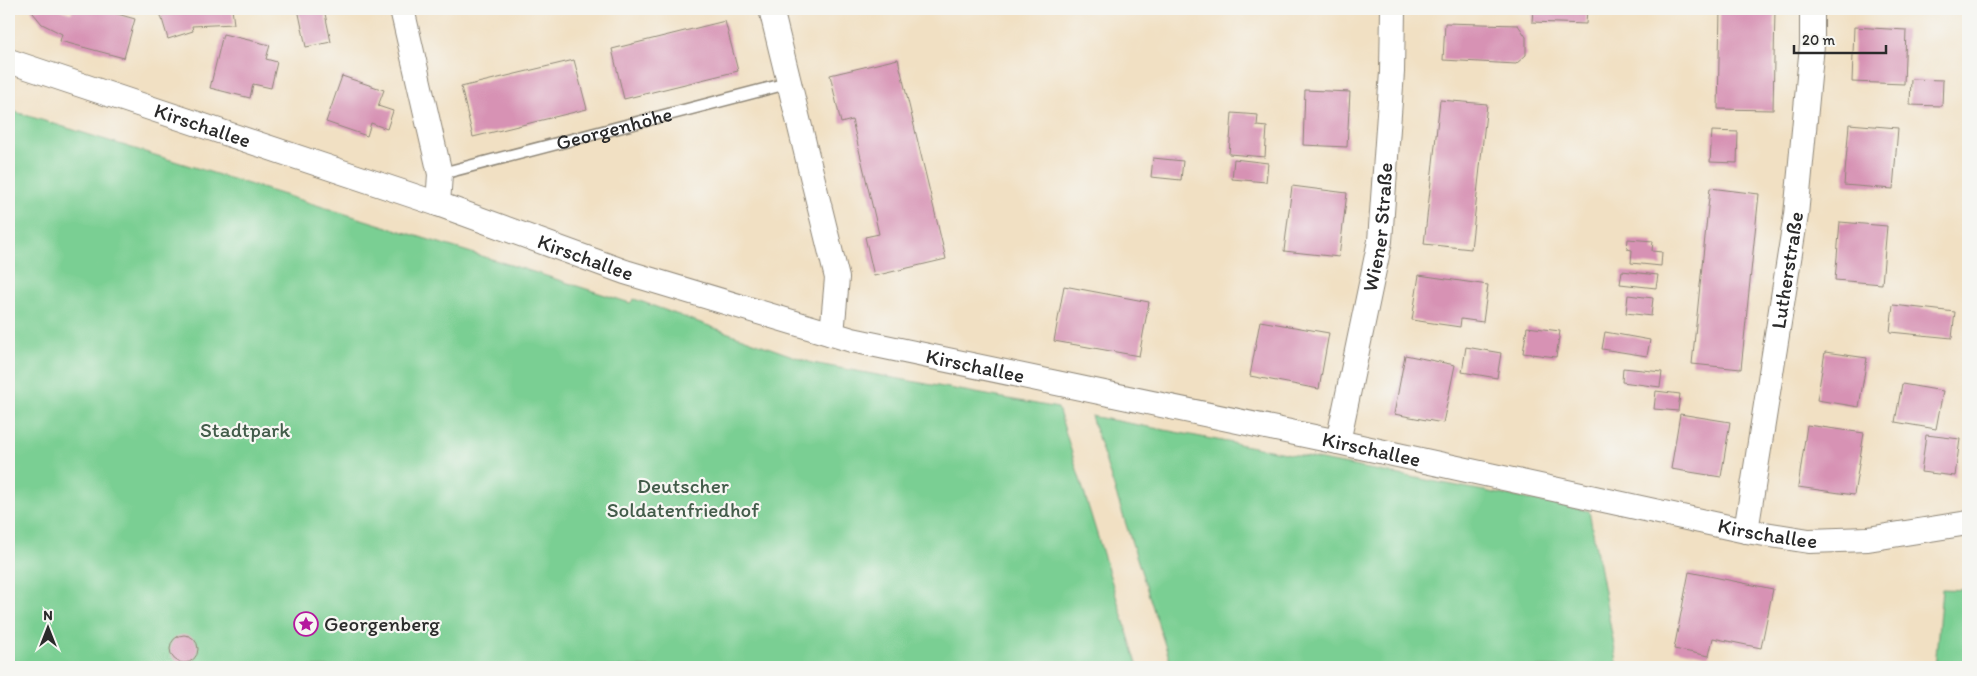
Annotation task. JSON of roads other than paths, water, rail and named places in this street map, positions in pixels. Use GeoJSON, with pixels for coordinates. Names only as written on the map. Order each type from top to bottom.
{"type":"FeatureCollection","features":[{"type":"Feature","properties":{"kind":"street"},"geometry":{"type":"LineString","coordinates":[[402,9],[440,174],[438,204]]}},
{"type":"Feature","properties":{"kind":"street"},"geometry":{"type":"LineString","coordinates":[[771,9],[837,278],[832,334]]}},
{"type":"Feature","properties":{"kind":"street","name":"Wiener Straße"},"geometry":{"type":"LineString","coordinates":[[1338,442],[1380,241],[1392,72],[1393,9]]}},
{"type":"Feature","properties":{"kind":"street","name":"Lutherstraße"},"geometry":{"type":"LineString","coordinates":[[1746,531],[1796,215],[1812,45],[1812,9]]}},
{"type":"Feature","properties":{"kind":"street","name":"Kirschallee"},"geometry":{"type":"LineString","coordinates":[[9,61],[438,204],[625,272],[852,340],[1338,442],[1746,531],[1809,541],[1868,540],[1968,523]]}},
{"type":"Feature","properties":{"kind":"lane","name":"Georgenhöhe"},"geometry":{"type":"LineString","coordinates":[[440,174],[789,83]]}},
{"type":"Feature","properties":{"kind":"place","name":"Georgenberg"},"geometry":{"type":"Point","coordinates":[306,624]}},
{"type":"Feature","properties":{"kind":"park label","name":"Stadtpark"},"geometry":{"type":"Point","coordinates":[245,430]}},
{"type":"Feature","properties":{"kind":"park label","name":"Deutscher Soldatenfriedhof"},"geometry":{"type":"Point","coordinates":[683,498]}}]}
